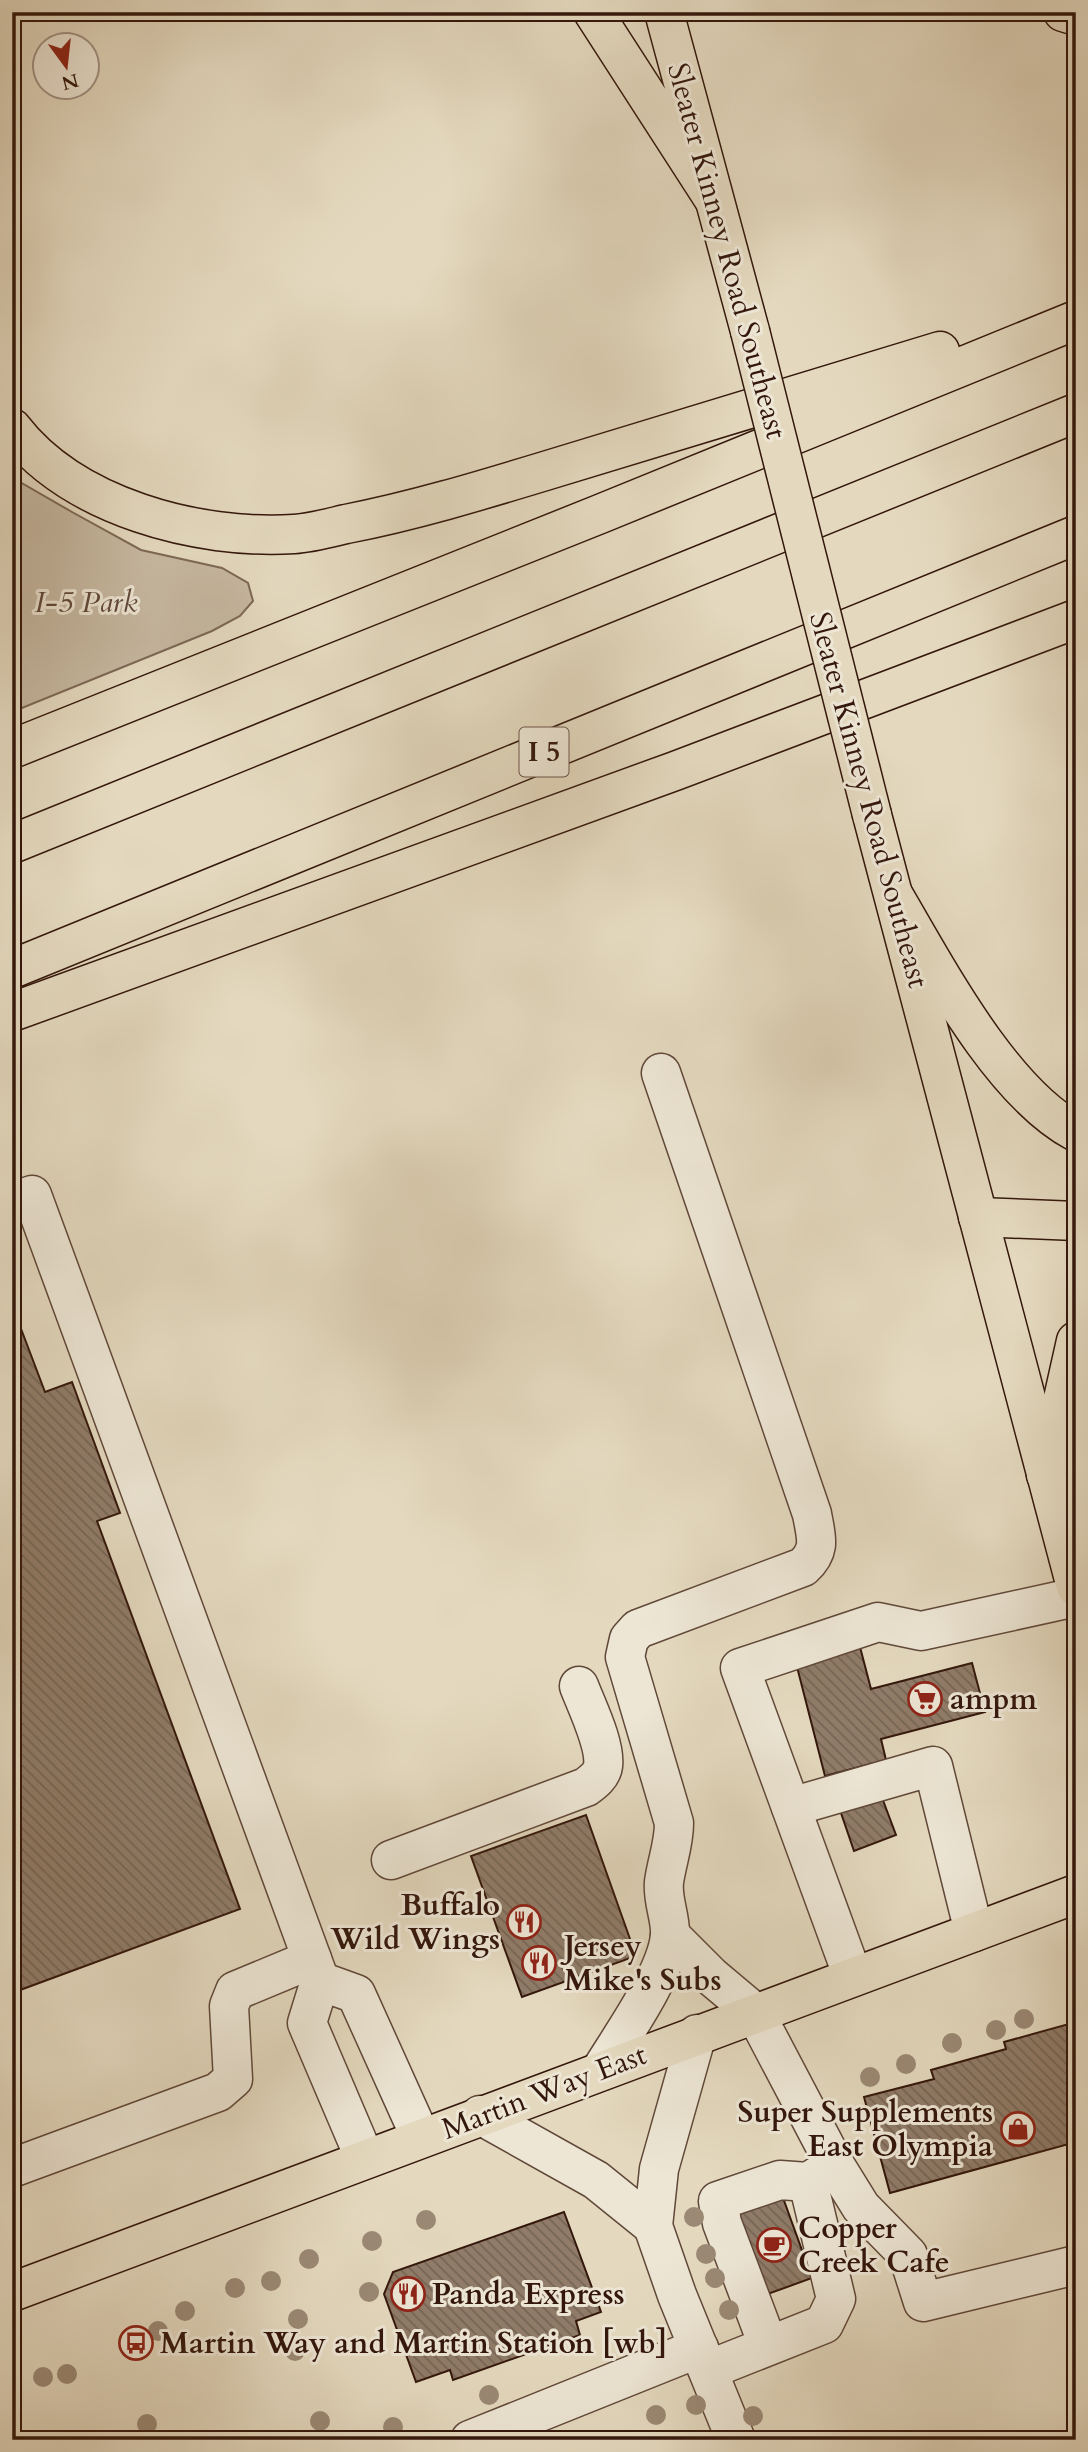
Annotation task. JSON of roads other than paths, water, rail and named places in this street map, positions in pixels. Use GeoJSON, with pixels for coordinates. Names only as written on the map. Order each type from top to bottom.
{"type":"FeatureCollection","features":[{"type":"Feature","properties":{"kind":"main road"},"geometry":{"type":"LineString","coordinates":[[593,12],[713,198]]}},
{"type":"Feature","properties":{"kind":"main road","name":"Sleater Kinney Road Southeast"},"geometry":{"type":"LineString","coordinates":[[664,12],[750,331],[872,815],[1046,1475],[1068,1520],[1076,1587]]}},
{"type":"Feature","properties":{"kind":"main road"},"geometry":{"type":"LineString","coordinates":[[1063,12],[1076,16]]}},
{"type":"Feature","properties":{"kind":"main road"},"geometry":{"type":"LineString","coordinates":[[12,428],[27,447],[69,480],[112,502],[163,520],[233,534],[295,534],[398,514],[1076,310]]}},
{"type":"Feature","properties":{"kind":"main road"},"geometry":{"type":"LineString","coordinates":[[12,749],[1076,320]]}},
{"type":"Feature","properties":{"kind":"main road"},"geometry":{"type":"LineString","coordinates":[[12,844],[1076,413]]}},
{"type":"Feature","properties":{"kind":"main road","name":"I 5"},"geometry":{"type":"LineString","coordinates":[[12,969],[1076,534]]}},
{"type":"Feature","properties":{"kind":"main road"},"geometry":{"type":"LineString","coordinates":[[12,1012],[675,771],[1076,618]]}},
{"type":"Feature","properties":{"kind":"main road"},"geometry":{"type":"LineString","coordinates":[[894,897],[942,978],[1003,1065],[1032,1100],[1076,1132]]}},
{"type":"Feature","properties":{"kind":"main road"},"geometry":{"type":"LineString","coordinates":[[978,1217],[1076,1221]]}},
{"type":"Feature","properties":{"kind":"main road"},"geometry":{"type":"LineString","coordinates":[[1046,1475],[1076,1341]]}},
{"type":"Feature","properties":{"kind":"main road","name":"Martin Way East"},"geometry":{"type":"LineString","coordinates":[[12,2292],[1076,1894]]}},
{"type":"Feature","properties":{"kind":"lane"},"geometry":{"type":"LineString","coordinates":[[601,2070],[658,1974],[670,1935],[664,1882],[674,1841],[674,1823],[625,1657],[629,1639],[638,1629],[803,1567],[812,1559],[817,1544],[812,1514],[662,1073]]}},
{"type":"Feature","properties":{"kind":"lane"},"geometry":{"type":"LineString","coordinates":[[12,1202],[32,1195],[316,1970],[307,2023],[365,2159]]}},
{"type":"Feature","properties":{"kind":"lane"},"geometry":{"type":"LineString","coordinates":[[853,1977],[740,1668],[878,1622],[921,1631],[1076,1597]]}},
{"type":"Feature","properties":{"kind":"lane"},"geometry":{"type":"LineString","coordinates":[[391,1860],[586,1787],[597,1779],[603,1767],[600,1745],[579,1686]]}},
{"type":"Feature","properties":{"kind":"lane"},"geometry":{"type":"LineString","coordinates":[[791,1807],[933,1766],[974,1931]]}},
{"type":"Feature","properties":{"kind":"lane"},"geometry":{"type":"LineString","coordinates":[[470,2440],[703,2359],[768,2345],[824,2323],[836,2299],[822,2174],[755,2013],[711,1976],[670,1935]]}},
{"type":"Feature","properties":{"kind":"lane"},"geometry":{"type":"LineString","coordinates":[[12,2168],[218,2092],[233,2080],[229,2006],[235,1991],[316,1970],[356,1994],[421,2138]]}},
{"type":"Feature","properties":{"kind":"lane"},"geometry":{"type":"LineString","coordinates":[[697,2034],[659,2169],[653,2227],[736,2440]]}},
{"type":"Feature","properties":{"kind":"lane"},"geometry":{"type":"LineString","coordinates":[[480,2115],[596,2180],[653,2227]]}},
{"type":"Feature","properties":{"kind":"lane"},"geometry":{"type":"LineString","coordinates":[[768,2345],[722,2223],[718,2202],[779,2180],[822,2174],[861,2207],[908,2255],[923,2302],[1076,2265]]}},
{"type":"Feature","properties":{"kind":"place","name":"ampm"},"geometry":{"type":"Point","coordinates":[925,1699]}},
{"type":"Feature","properties":{"kind":"place","name":"Buffalo Wild Wings"},"geometry":{"type":"Point","coordinates":[524,1922]}},
{"type":"Feature","properties":{"kind":"place","name":"Jersey Mike's Subs"},"geometry":{"type":"Point","coordinates":[539,1963]}},
{"type":"Feature","properties":{"kind":"place","name":"Super Supplements East Olympia"},"geometry":{"type":"Point","coordinates":[1018,2129]}},
{"type":"Feature","properties":{"kind":"place","name":"Copper Creek Cafe"},"geometry":{"type":"Point","coordinates":[774,2245]}},
{"type":"Feature","properties":{"kind":"place","name":"Panda Express"},"geometry":{"type":"Point","coordinates":[408,2294]}},
{"type":"Feature","properties":{"kind":"place","name":"Martin Way and Martin Station [wb]"},"geometry":{"type":"Point","coordinates":[136,2343]}},
{"type":"Feature","properties":{"kind":"park label","name":"I-5 Park"},"geometry":{"type":"Point","coordinates":[86,602]}}]}
